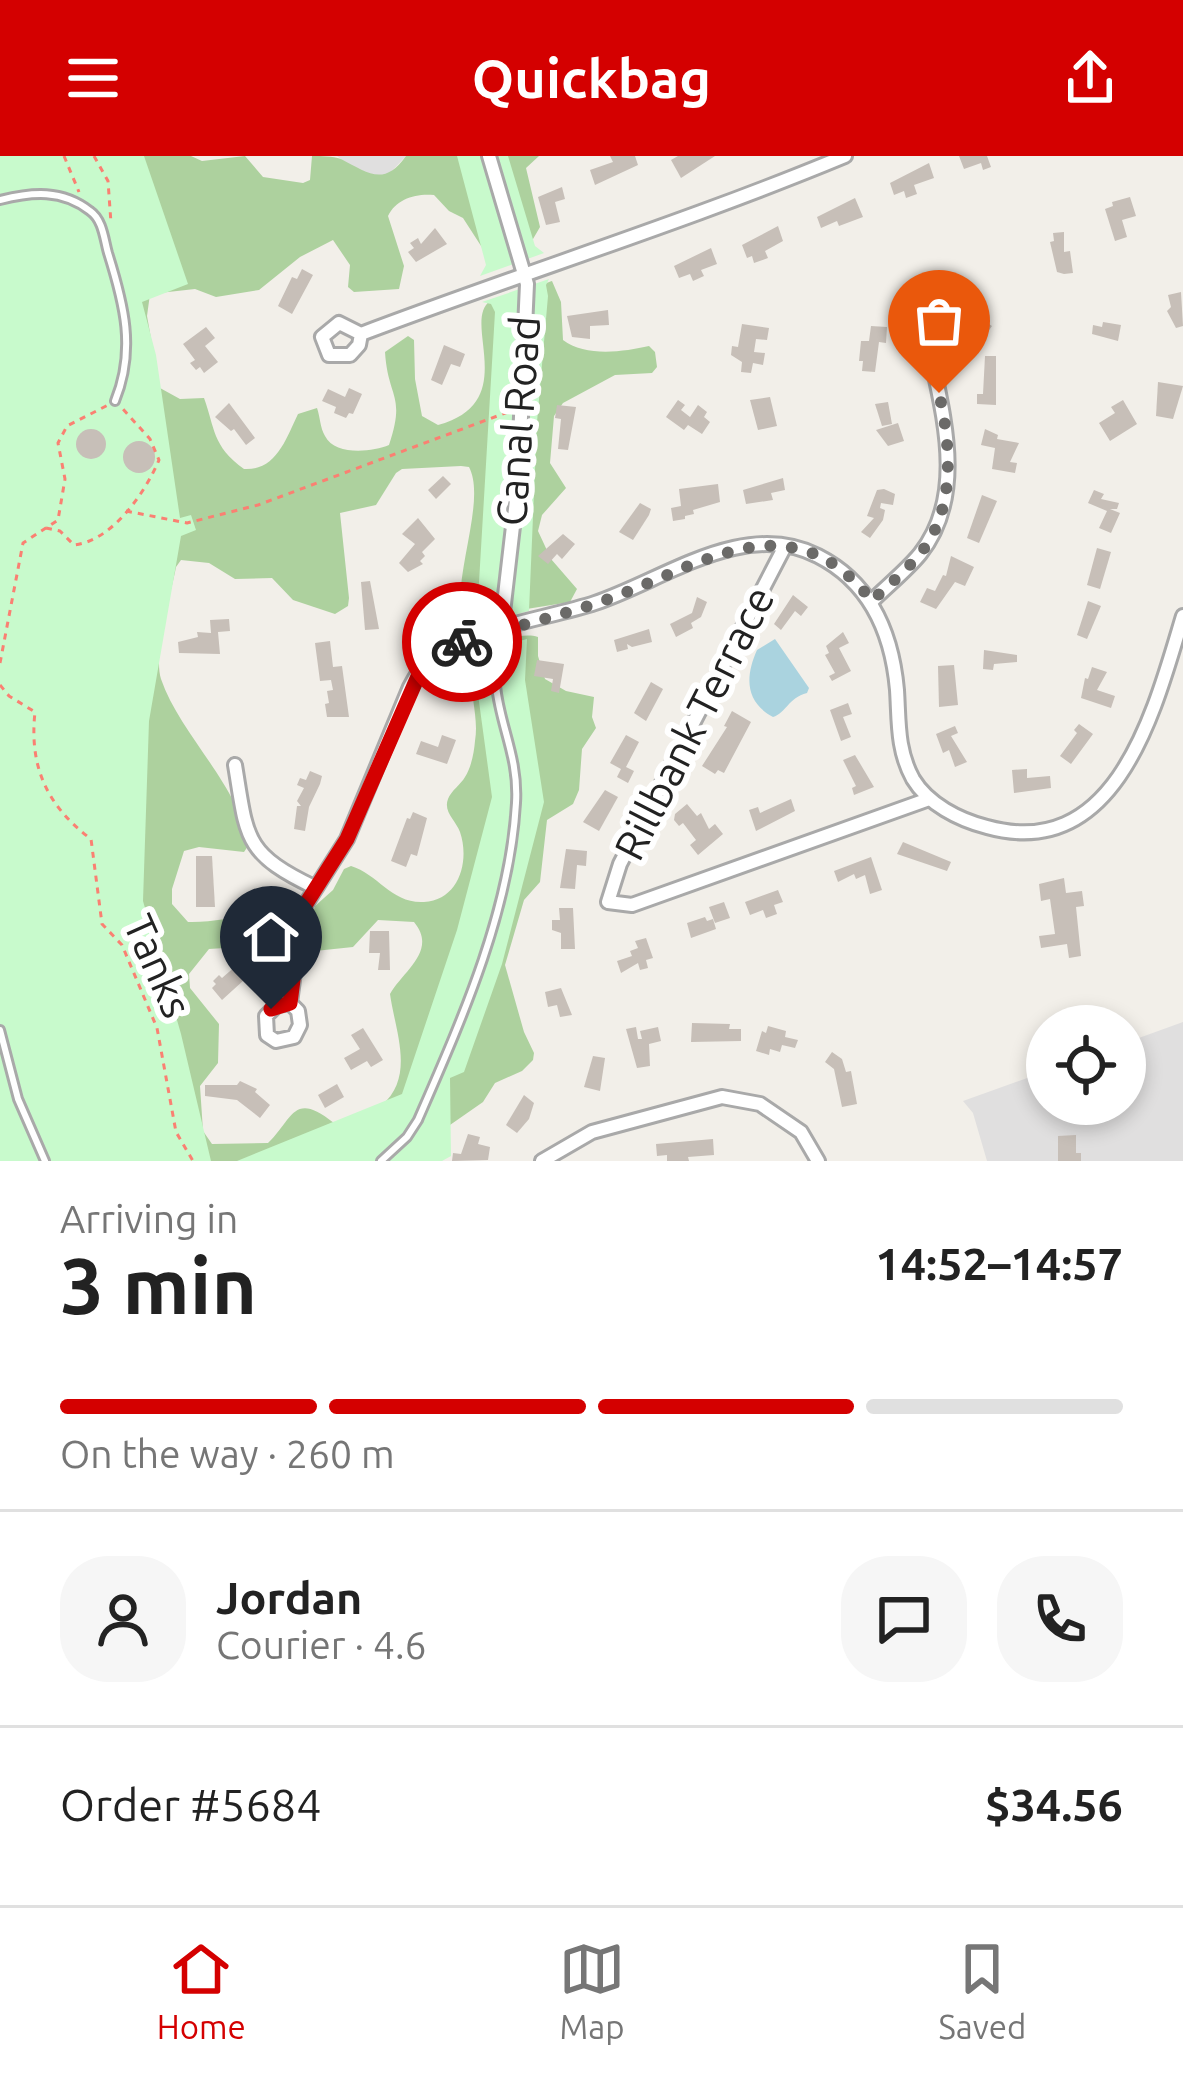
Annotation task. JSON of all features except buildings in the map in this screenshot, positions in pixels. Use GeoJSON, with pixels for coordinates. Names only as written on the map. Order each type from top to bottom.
{"type":"FeatureCollection","features":[{"type":"Feature","properties":{"kind":"street","name":"Canal Road"},"geometry":{"type":"LineString","coordinates":[[489,156],[526,272],[518,483],[501,630]]}},
{"type":"Feature","properties":{"kind":"street"},"geometry":{"type":"LineString","coordinates":[[362,334],[845,156]]}},
{"type":"Feature","properties":{"kind":"street"},"geometry":{"type":"LineString","coordinates":[[872,601],[919,556],[944,501],[948,455],[934,370]]}},
{"type":"Feature","properties":{"kind":"street"},"geometry":{"type":"LineString","coordinates":[[290,1003],[302,910],[347,839],[423,665],[445,648],[624,593],[743,546],[785,546],[816,555],[836,566],[872,601],[892,658],[901,748],[908,770],[929,799],[976,824],[1028,834],[1066,826],[1112,786],[1135,750],[1183,616]]}},
{"type":"Feature","properties":{"kind":"street","name":"Rillbank Terrace"},"geometry":{"type":"LineString","coordinates":[[785,546],[620,864],[608,902],[632,905],[929,799]]}},
{"type":"Feature","properties":{"kind":"street"},"geometry":{"type":"LineString","coordinates":[[235,764],[247,839],[277,869],[314,887]]}},
{"type":"Feature","properties":{"kind":"street"},"geometry":{"type":"LineString","coordinates":[[542,1161],[592,1132],[722,1097],[760,1104],[801,1132],[818,1161]]}},
{"type":"Feature","properties":{"kind":"lane"},"geometry":{"type":"LineString","coordinates":[[0,200],[34,192],[70,198],[99,220],[124,302],[127,332],[122,384],[115,401]]}},
{"type":"Feature","properties":{"kind":"lane","name":"Canal Road"},"geometry":{"type":"LineString","coordinates":[[381,1161],[418,1120],[500,901],[517,798],[495,695],[493,660],[501,630]]}},
{"type":"Feature","properties":{"kind":"lane"},"geometry":{"type":"LineString","coordinates":[[0,1030],[18,1100],[45,1161]]}},
{"type":"Feature","properties":{"kind":"path"},"geometry":{"type":"LineString","coordinates":[[64,156],[81,205]]}},
{"type":"Feature","properties":{"kind":"path"},"geometry":{"type":"LineString","coordinates":[[94,156],[108,181],[111,236],[107,249]]}},
{"type":"Feature","properties":{"kind":"path"},"geometry":{"type":"LineString","coordinates":[[0,663],[23,543],[58,520],[65,478],[58,443],[76,420],[115,401],[150,439],[158,460],[151,478],[125,511],[86,544],[74,545],[60,531],[46,528]]}},
{"type":"Feature","properties":{"kind":"path"},"geometry":{"type":"LineString","coordinates":[[125,511],[187,523],[258,505],[520,407]]}},
{"type":"Feature","properties":{"kind":"path","name":"Tanks"},"geometry":{"type":"LineString","coordinates":[[0,685],[35,712],[31,746],[41,775],[61,817],[91,839],[102,924],[122,945],[157,1028],[176,1132],[193,1161]]}},
{"type":"Feature","properties":{"kind":"shaded area"},"geometry":{"type":"Polygon","coordinates":[[[337,156],[406,156],[387,176],[376,177],[361,174],[337,156]]]}},
{"type":"Feature","properties":{"kind":"shaded area"},"geometry":{"type":"Polygon","coordinates":[[[1183,1022],[1183,1161],[987,1161],[973,1113],[963,1101],[1026,1078],[1026,1125],[1146,1125],[1146,1035],[1183,1022]]]}},
{"type":"Feature","properties":{"kind":"green space"},"geometry":{"type":"Polygon","coordinates":[[[0,156],[191,156],[202,161],[245,156],[263,177],[303,183],[310,180],[312,156],[341,159],[383,174],[406,156],[539,156],[526,168],[540,227],[533,239],[483,249],[463,218],[434,195],[414,196],[396,205],[388,216],[404,266],[399,289],[354,292],[348,287],[350,265],[333,240],[300,257],[259,290],[216,297],[195,289],[150,294],[147,316],[160,388],[180,399],[204,398],[220,444],[244,469],[272,459],[298,414],[317,408],[323,433],[337,447],[364,451],[389,445],[396,406],[385,352],[408,336],[414,340],[422,416],[438,425],[463,414],[477,399],[484,381],[483,311],[493,299],[552,281],[561,302],[563,340],[593,351],[649,346],[655,352],[657,367],[652,373],[615,375],[563,403],[554,416],[550,463],[566,488],[542,515],[538,531],[551,559],[577,589],[570,602],[483,616],[461,612],[474,497],[469,467],[461,466],[402,469],[376,505],[340,513],[349,598],[348,606],[335,614],[293,600],[272,578],[235,579],[209,563],[181,560],[176,567],[161,640],[161,679],[235,803],[248,846],[244,852],[199,847],[184,851],[172,904],[188,922],[274,912],[280,926],[270,945],[209,949],[189,974],[190,988],[219,1024],[218,1063],[200,1086],[203,1131],[212,1144],[268,1143],[302,1108],[334,1123],[371,1112],[392,1094],[401,1068],[390,994],[416,960],[420,932],[414,922],[378,920],[353,947],[315,951],[303,943],[315,906],[351,866],[413,901],[436,900],[459,877],[463,843],[447,804],[467,773],[474,750],[474,650],[515,637],[538,637],[545,679],[566,691],[594,697],[596,728],[582,749],[579,790],[573,804],[547,820],[540,882],[524,900],[505,965],[533,1060],[522,1071],[495,1083],[483,1102],[450,1125],[419,1161],[0,1161],[0,156]]]}},
{"type":"Feature","properties":{"kind":"green space"},"geometry":{"type":"Polygon","coordinates":[[[0,156],[144,156],[188,284],[142,302],[156,355],[180,518],[191,515],[196,530],[181,536],[149,721],[143,901],[211,1161],[0,1161],[0,156]]]}},
{"type":"Feature","properties":{"kind":"green space"},"geometry":{"type":"Polygon","coordinates":[[[457,156],[508,156],[535,246],[544,253],[480,276],[486,265],[457,156]]]}},
{"type":"Feature","properties":{"kind":"green space"},"geometry":{"type":"Polygon","coordinates":[[[549,279],[529,611],[469,626],[477,616],[495,312],[491,304],[482,302],[549,279]]]}},
{"type":"Feature","properties":{"kind":"green space"},"geometry":{"type":"Polygon","coordinates":[[[527,639],[525,680],[544,802],[502,964],[464,1072],[450,1078],[451,1156],[442,1161],[237,1161],[402,1094],[457,930],[492,797],[474,665],[461,656],[527,639]]]}},
{"type":"Feature","properties":{"kind":"water"},"geometry":{"type":"Polygon","coordinates":[[[775,639],[809,688],[773,717],[757,704],[749,679],[757,650],[775,639]]]}},
{"type":"Feature","properties":{"kind":"way so far"},"geometry":{"type":"LineString","coordinates":[[462,642],[624,593],[743,546],[785,546],[816,555],[836,566],[872,601],[919,556],[944,501],[948,455],[939,393]]}},
{"type":"Feature","properties":{"kind":"route"},"geometry":{"type":"LineString","coordinates":[[271,1009],[290,1003],[302,910],[347,839],[410,687],[433,655],[462,642]]}}]}
